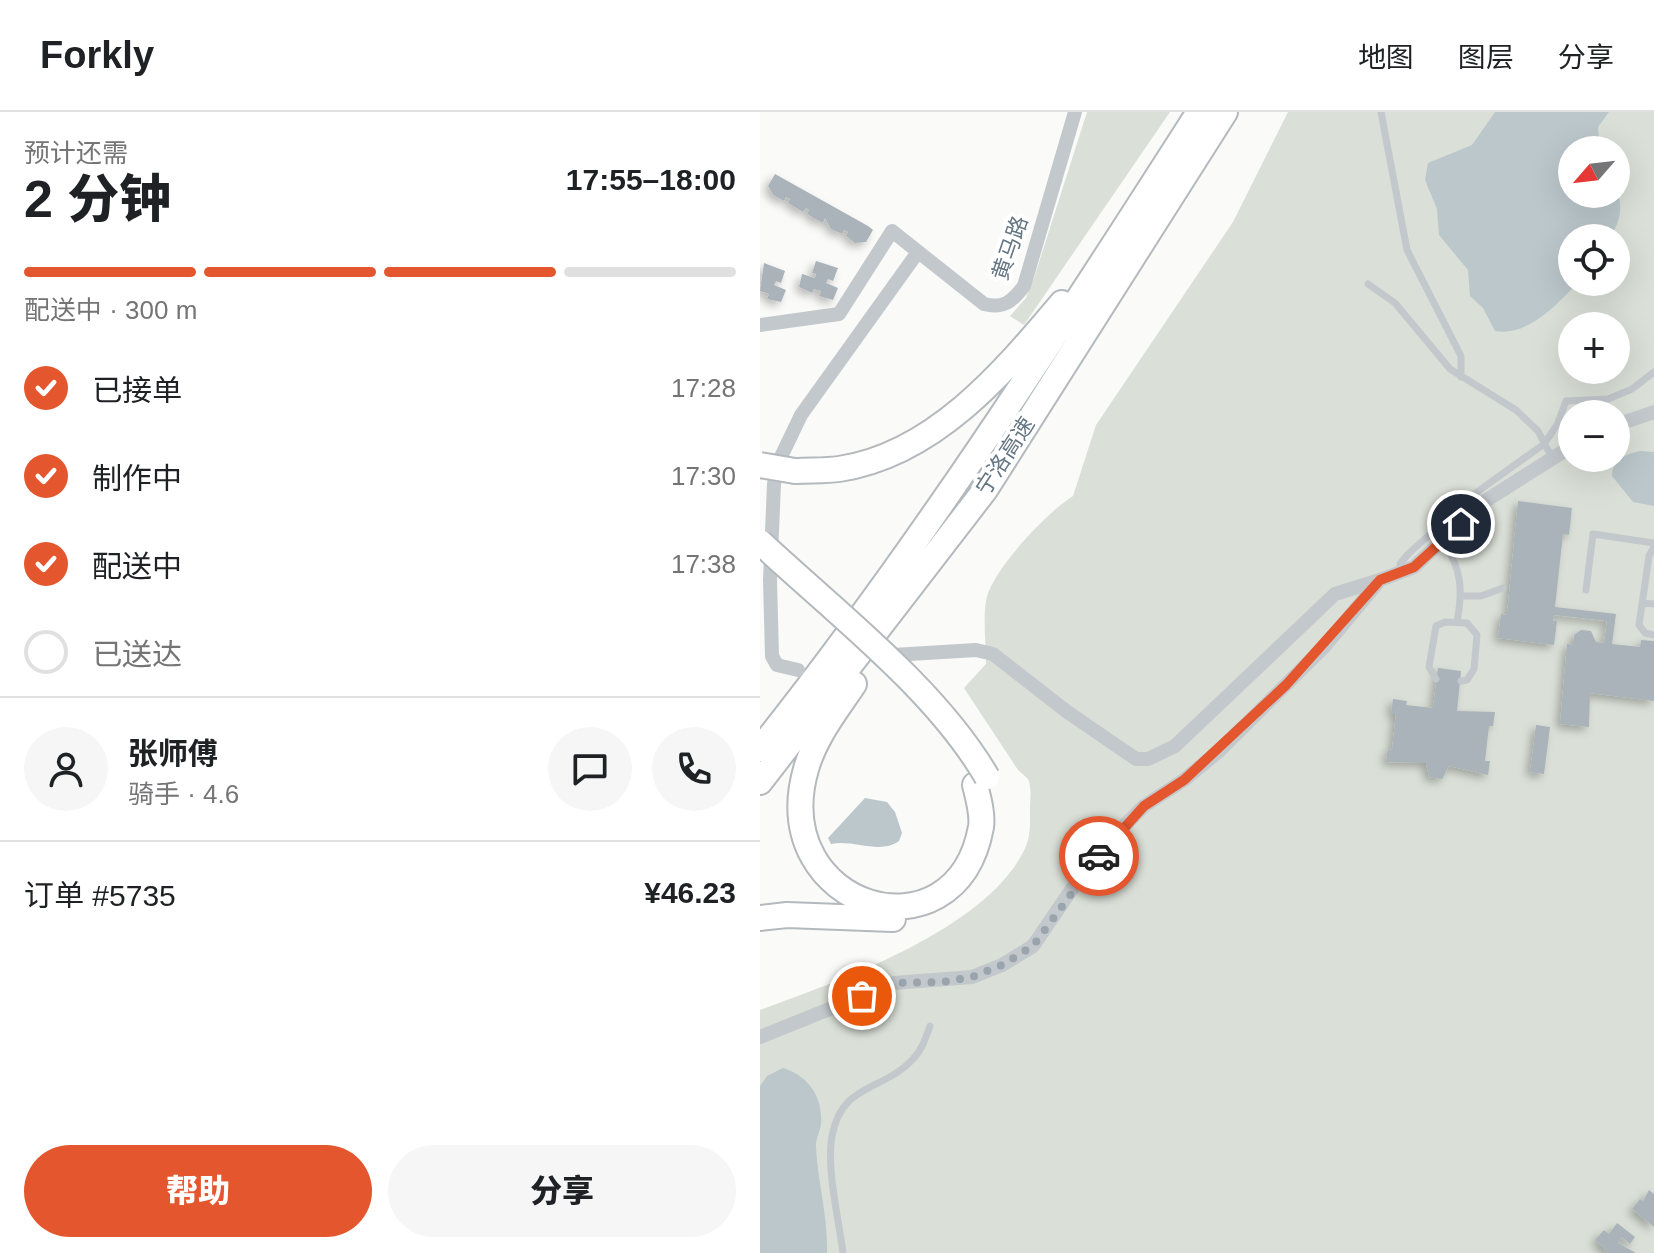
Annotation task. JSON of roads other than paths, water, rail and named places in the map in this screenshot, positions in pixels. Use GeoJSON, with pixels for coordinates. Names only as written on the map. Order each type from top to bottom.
{"type":"FeatureCollection","features":[{"type":"Feature","properties":{"kind":"highway"},"geometry":{"type":"LineString","coordinates":[[760,465],[795,471],[838,469],[879,459],[956,415],[1015,359],[1065,299],[1198,112]]}},
{"type":"Feature","properties":{"kind":"highway","name":"宁洛高速"},"geometry":{"type":"LineString","coordinates":[[760,749],[808,689],[1041,360],[1198,112]]}},
{"type":"Feature","properties":{"kind":"highway","name":"宁洛高速"},"geometry":{"type":"LineString","coordinates":[[760,782],[985,490],[1225,112]]}},
{"type":"Feature","properties":{"kind":"highway"},"geometry":{"type":"LineString","coordinates":[[760,542],[937,707],[969,746],[981,781],[982,824],[973,854],[958,880],[939,895],[914,905],[889,907],[864,902],[842,891],[823,874],[802,827],[806,770],[819,736],[985,490]]}},
{"type":"Feature","properties":{"kind":"highway"},"geometry":{"type":"LineString","coordinates":[[760,560],[929,714],[997,805],[983,868],[966,893],[944,909],[911,918],[787,915],[760,918]]}},
{"type":"Feature","properties":{"kind":"street","name":"黄马路"},"geometry":{"type":"LineString","coordinates":[[760,325],[839,314],[892,231],[984,304],[997,307],[1015,299],[1024,286],[1075,112]]}},
{"type":"Feature","properties":{"kind":"street"},"geometry":{"type":"LineString","coordinates":[[798,670],[777,665],[772,656],[770,580],[775,472],[801,415],[918,252]]}},
{"type":"Feature","properties":{"kind":"street"},"geometry":{"type":"LineString","coordinates":[[1630,420],[1654,412]]}},
{"type":"Feature","properties":{"kind":"street"},"geometry":{"type":"LineString","coordinates":[[893,655],[976,650],[993,654],[1066,711],[1136,759],[1148,759],[1175,746],[1335,594],[1403,574],[1482,503],[1558,454]]}},
{"type":"Feature","properties":{"kind":"street"},"geometry":{"type":"LineString","coordinates":[[760,1037],[894,983],[972,977],[1002,965],[1033,946],[1078,880],[1117,833],[1144,806],[1184,780],[1219,751],[1324,647],[1380,580]]}},
{"type":"Feature","properties":{"kind":"lane"},"geometry":{"type":"LineString","coordinates":[[1381,112],[1407,250],[1461,356],[1461,377]]}},
{"type":"Feature","properties":{"kind":"lane"},"geometry":{"type":"LineString","coordinates":[[1368,284],[1395,303],[1450,369],[1516,410],[1538,431],[1552,458]]}},
{"type":"Feature","properties":{"kind":"lane"},"geometry":{"type":"LineString","coordinates":[[1403,574],[1400,564],[1408,554],[1477,492],[1544,444],[1557,425],[1566,401],[1608,399],[1632,389],[1654,372]]}},
{"type":"Feature","properties":{"kind":"lane"},"geometry":{"type":"LineString","coordinates":[[1586,590],[1593,534],[1654,545],[1649,556],[1641,630],[1654,635]]}},
{"type":"Feature","properties":{"kind":"lane"},"geometry":{"type":"LineString","coordinates":[[1442,541],[1459,570],[1462,596],[1457,622]]}},
{"type":"Feature","properties":{"kind":"lane"},"geometry":{"type":"LineString","coordinates":[[1462,596],[1481,596],[1503,588]]}},
{"type":"Feature","properties":{"kind":"lane"},"geometry":{"type":"LineString","coordinates":[[1642,603],[1654,604]]}},
{"type":"Feature","properties":{"kind":"lane"},"geometry":{"type":"LineString","coordinates":[[1436,679],[1429,667],[1433,632],[1440,623],[1457,622],[1472,626],[1477,635],[1474,669],[1467,680],[1461,681]]}},
{"type":"Feature","properties":{"kind":"lane"},"geometry":{"type":"LineString","coordinates":[[843,1253],[831,1152],[837,1119],[844,1104],[860,1091],[914,1059],[930,1026]]}}]}
